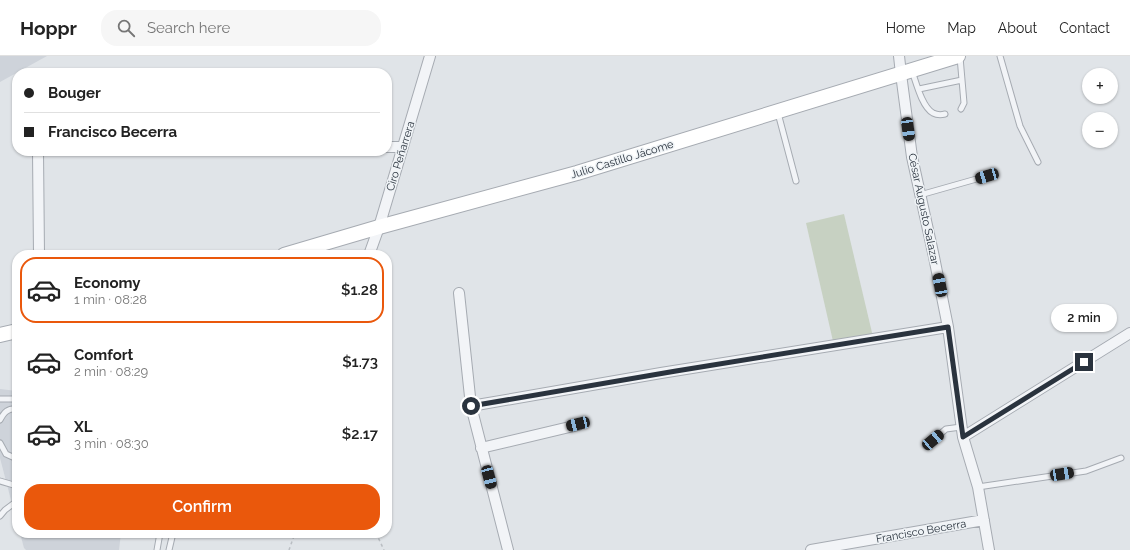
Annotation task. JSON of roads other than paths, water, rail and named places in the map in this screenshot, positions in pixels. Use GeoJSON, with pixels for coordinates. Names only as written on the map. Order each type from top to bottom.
{"type":"FeatureCollection","features":[{"type":"Feature","properties":{"kind":"main road","name":"Julio Castillo Jácome"},"geometry":{"type":"LineString","coordinates":[[301,250],[576,173],[959,56]]}},
{"type":"Feature","properties":{"kind":"main road"},"geometry":{"type":"LineString","coordinates":[[0,335],[12,332]]}},
{"type":"Feature","properties":{"kind":"street","name":"Ciro Peñarrera"},"geometry":{"type":"LineString","coordinates":[[371,250],[430,56]]}},
{"type":"Feature","properties":{"kind":"street","name":"César Augusto Salazar"},"geometry":{"type":"LineString","coordinates":[[899,56],[906,72],[912,157],[948,327],[963,437],[978,487],[989,550]]}},
{"type":"Feature","properties":{"kind":"street"},"geometry":{"type":"LineString","coordinates":[[392,147],[403,147]]}},
{"type":"Feature","properties":{"kind":"street"},"geometry":{"type":"LineString","coordinates":[[38,156],[39,250]]}},
{"type":"Feature","properties":{"kind":"street"},"geometry":{"type":"LineString","coordinates":[[459,293],[471,406],[508,550]]}},
{"type":"Feature","properties":{"kind":"street"},"geometry":{"type":"LineString","coordinates":[[471,406],[948,327]]}},
{"type":"Feature","properties":{"kind":"street"},"geometry":{"type":"LineString","coordinates":[[963,437],[1130,333]]}},
{"type":"Feature","properties":{"kind":"street"},"geometry":{"type":"LineString","coordinates":[[481,448],[578,424]]}},
{"type":"Feature","properties":{"kind":"street","name":"Francisco Becerra"},"geometry":{"type":"LineString","coordinates":[[811,550],[984,520]]}},
{"type":"Feature","properties":{"kind":"lane"},"geometry":{"type":"LineString","coordinates":[[959,56],[964,103],[961,109]]}},
{"type":"Feature","properties":{"kind":"lane"},"geometry":{"type":"LineString","coordinates":[[1000,56],[1020,126],[1038,162]]}},
{"type":"Feature","properties":{"kind":"lane"},"geometry":{"type":"LineString","coordinates":[[906,72],[919,89],[924,103],[932,113],[939,115],[945,114]]}},
{"type":"Feature","properties":{"kind":"lane"},"geometry":{"type":"LineString","coordinates":[[919,89],[962,80]]}},
{"type":"Feature","properties":{"kind":"lane"},"geometry":{"type":"LineString","coordinates":[[778,112],[796,180]]}},
{"type":"Feature","properties":{"kind":"lane"},"geometry":{"type":"LineString","coordinates":[[920,195],[987,176]]}},
{"type":"Feature","properties":{"kind":"lane"},"geometry":{"type":"LineString","coordinates":[[0,399],[12,399]]}},
{"type":"Feature","properties":{"kind":"lane"},"geometry":{"type":"LineString","coordinates":[[0,420],[4,413],[12,408]]}},
{"type":"Feature","properties":{"kind":"lane"},"geometry":{"type":"LineString","coordinates":[[926,446],[946,429],[961,426]]}},
{"type":"Feature","properties":{"kind":"lane"},"geometry":{"type":"LineString","coordinates":[[0,443],[6,454],[12,457]]}},
{"type":"Feature","properties":{"kind":"lane"},"geometry":{"type":"LineString","coordinates":[[978,487],[1086,471],[1121,458]]}},
{"type":"Feature","properties":{"kind":"lane"},"geometry":{"type":"LineString","coordinates":[[0,481],[12,485]]}},
{"type":"Feature","properties":{"kind":"lane"},"geometry":{"type":"LineString","coordinates":[[0,516],[12,505]]}},
{"type":"Feature","properties":{"kind":"lane"},"geometry":{"type":"LineString","coordinates":[[157,550],[159,538]]}},
{"type":"Feature","properties":{"kind":"lane"},"geometry":{"type":"LineString","coordinates":[[169,550],[172,538]]}}]}
